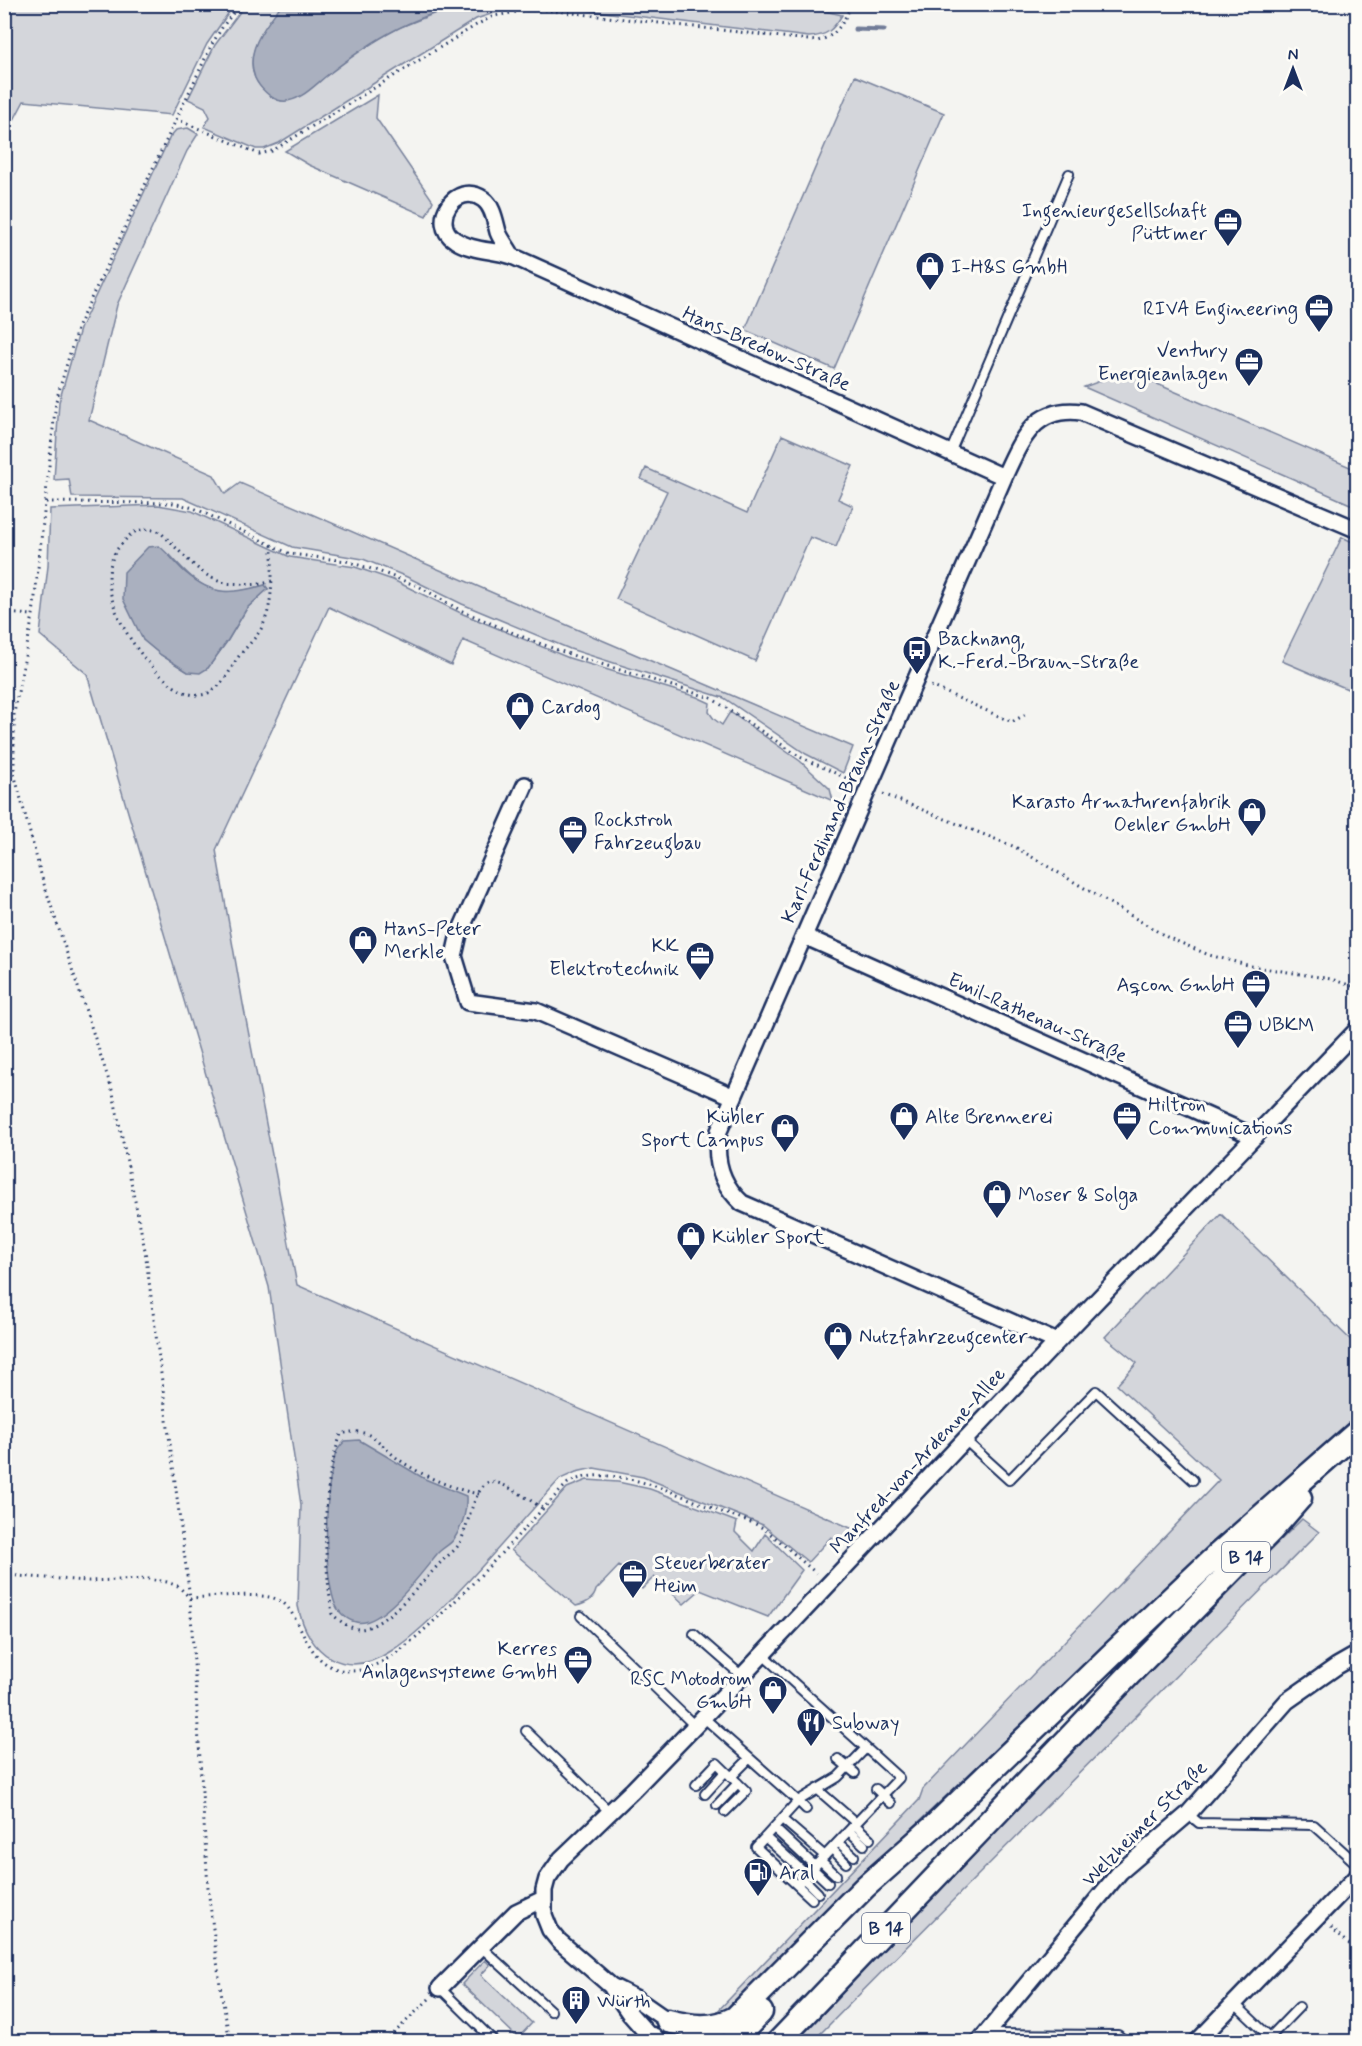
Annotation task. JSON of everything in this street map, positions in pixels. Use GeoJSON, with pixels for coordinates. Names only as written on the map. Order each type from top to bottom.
{"type":"FeatureCollection","features":[{"type":"Feature","properties":{"kind":"main road","name":"B 14"},"geometry":{"type":"LineString","coordinates":[[732,2042],[934,1827],[1216,1556],[1357,1432]]}},
{"type":"Feature","properties":{"kind":"main road","name":"B 14"},"geometry":{"type":"LineString","coordinates":[[778,2042],[1129,1675],[1272,1530],[1357,1432]]}},
{"type":"Feature","properties":{"kind":"main road"},"geometry":{"type":"LineString","coordinates":[[668,2021],[702,2027],[727,2023],[735,2018],[865,1887],[934,1827]]}},
{"type":"Feature","properties":{"kind":"main road"},"geometry":{"type":"LineString","coordinates":[[668,2021],[691,2042]]}},
{"type":"Feature","properties":{"kind":"street","name":"Hans-Bredow-Straße"},"geometry":{"type":"LineString","coordinates":[[512,256],[499,234],[490,208],[483,199],[472,195],[459,196],[451,202],[444,217],[447,233],[461,244],[496,250],[512,256],[1004,477]]}},
{"type":"Feature","properties":{"kind":"street","name":"Karl-Ferdinand-Braun-Straße"},"geometry":{"type":"LineString","coordinates":[[1057,1342],[742,1203],[733,1195],[724,1180],[718,1162],[716,1146],[718,1131],[1004,477],[1018,447],[1035,424],[1053,412],[1081,412],[1358,530]]}},
{"type":"Feature","properties":{"kind":"street"},"geometry":{"type":"LineString","coordinates":[[525,785],[459,934],[454,956],[468,1002],[536,1011],[734,1097]]}},
{"type":"Feature","properties":{"kind":"street","name":"Emil-Rathenau-Straße"},"geometry":{"type":"LineString","coordinates":[[804,936],[1255,1137]]}},
{"type":"Feature","properties":{"kind":"street","name":"Manfred-von-Ardenne-Allee"},"geometry":{"type":"LineString","coordinates":[[543,1899],[547,1879],[561,1858],[699,1722],[1057,1342],[1358,1029]]}},
{"type":"Feature","properties":{"kind":"street","name":"Welzheimer Straße"},"geometry":{"type":"LineString","coordinates":[[983,2038],[1120,1872],[1188,1814],[1287,1701],[1337,1665],[1358,1654]]}},
{"type":"Feature","properties":{"kind":"street"},"geometry":{"type":"LineString","coordinates":[[1197,2042],[1358,1875]]}},
{"type":"Feature","properties":{"kind":"street"},"geometry":{"type":"LineString","coordinates":[[440,1988],[516,1912],[543,1899],[544,1915],[550,1930],[559,1941],[611,1986],[635,1998],[668,2021]]}},
{"type":"Feature","properties":{"kind":"street"},"geometry":{"type":"LineString","coordinates":[[611,1986],[630,2014],[653,2041]]}},
{"type":"Feature","properties":{"kind":"lane"},"geometry":{"type":"LineString","coordinates":[[950,453],[1069,174]]}},
{"type":"Feature","properties":{"kind":"lane"},"geometry":{"type":"LineString","coordinates":[[965,1440],[1009,1480],[1096,1390],[1192,1480]]}},
{"type":"Feature","properties":{"kind":"lane"},"geometry":{"type":"LineString","coordinates":[[581,1616],[699,1722],[749,1758],[806,1809]]}},
{"type":"Feature","properties":{"kind":"lane"},"geometry":{"type":"LineString","coordinates":[[694,1634],[742,1676]]}},
{"type":"Feature","properties":{"kind":"lane"},"geometry":{"type":"LineString","coordinates":[[763,1655],[899,1778],[797,1885]]}},
{"type":"Feature","properties":{"kind":"lane"},"geometry":{"type":"LineString","coordinates":[[526,1731],[610,1812]]}},
{"type":"Feature","properties":{"kind":"lane"},"geometry":{"type":"LineString","coordinates":[[812,1899],[756,1847],[798,1801],[838,1777],[866,1748]]}},
{"type":"Feature","properties":{"kind":"lane"},"geometry":{"type":"LineString","coordinates":[[705,1794],[731,1777],[749,1758]]}},
{"type":"Feature","properties":{"kind":"lane"},"geometry":{"type":"LineString","coordinates":[[838,1758],[855,1773]]}},
{"type":"Feature","properties":{"kind":"lane"},"geometry":{"type":"LineString","coordinates":[[696,1785],[717,1763],[746,1791],[725,1812]]}},
{"type":"Feature","properties":{"kind":"lane"},"geometry":{"type":"LineString","coordinates":[[717,1805],[731,1777]]}},
{"type":"Feature","properties":{"kind":"lane"},"geometry":{"type":"LineString","coordinates":[[817,1789],[867,1842]]}},
{"type":"Feature","properties":{"kind":"lane"},"geometry":{"type":"LineString","coordinates":[[876,1789],[891,1803]]}},
{"type":"Feature","properties":{"kind":"lane"},"geometry":{"type":"LineString","coordinates":[[1188,1814],[1199,1823],[1314,1825],[1358,1865]]}},
{"type":"Feature","properties":{"kind":"lane"},"geometry":{"type":"LineString","coordinates":[[782,1819],[814,1868],[819,1893]]}},
{"type":"Feature","properties":{"kind":"lane"},"geometry":{"type":"LineString","coordinates":[[774,1828],[828,1883]]}},
{"type":"Feature","properties":{"kind":"lane"},"geometry":{"type":"LineString","coordinates":[[832,1833],[854,1856]]}},
{"type":"Feature","properties":{"kind":"lane"},"geometry":{"type":"LineString","coordinates":[[765,1837],[814,1868],[836,1875]]}},
{"type":"Feature","properties":{"kind":"lane"},"geometry":{"type":"LineString","coordinates":[[832,1849],[846,1863]]}},
{"type":"Feature","properties":{"kind":"lane"},"geometry":{"type":"LineString","coordinates":[[481,1947],[552,2011]]}},
{"type":"Feature","properties":{"kind":"lane"},"geometry":{"type":"LineString","coordinates":[[440,1988],[495,2042]]}},
{"type":"Feature","properties":{"kind":"lane"},"geometry":{"type":"LineString","coordinates":[[1234,2003],[1273,2039],[1299,2007]]}},
{"type":"Feature","properties":{"kind":"lane"},"geometry":{"type":"LineString","coordinates":[[983,2038],[1118,2035],[1126,2042]]}},
{"type":"Feature","properties":{"kind":"path"},"geometry":{"type":"LineString","coordinates":[[230,2042],[220,1985],[208,1888],[190,1598],[145,1250],[113,1093],[42,878],[14,772],[14,713],[33,615],[56,401],[78,326],[212,44],[240,4]]}},
{"type":"Feature","properties":{"kind":"path"},"geometry":{"type":"LineString","coordinates":[[176,119],[259,154],[272,152],[494,16],[519,12],[556,11],[817,41],[839,30],[852,4]]}},
{"type":"Feature","properties":{"kind":"path"},"geometry":{"type":"LineString","coordinates":[[46,502],[173,503],[194,508],[290,554],[346,561],[378,571],[420,587],[460,610],[530,640],[711,698],[802,758],[868,788],[1015,847],[1167,937],[1209,954],[1251,966],[1331,979],[1358,988]]}},
{"type":"Feature","properties":{"kind":"path"},"geometry":{"type":"LineString","coordinates":[[272,545],[272,581],[271,597],[262,627],[239,654],[230,672],[217,687],[205,694],[189,694],[168,684],[138,651],[126,635],[118,616],[109,574],[113,555],[125,540],[143,529],[152,528],[160,532],[204,574],[215,579],[225,583],[245,584],[264,584],[272,581]]}},
{"type":"Feature","properties":{"kind":"path"},"geometry":{"type":"LineString","coordinates":[[4,613],[33,615]]}},
{"type":"Feature","properties":{"kind":"path"},"geometry":{"type":"LineString","coordinates":[[915,680],[1012,722],[1026,714]]}},
{"type":"Feature","properties":{"kind":"path"},"geometry":{"type":"LineString","coordinates":[[479,1494],[446,1483],[400,1461],[380,1440],[367,1434],[352,1431],[341,1434],[330,1469],[326,1500],[326,1569],[332,1614],[344,1623],[360,1629],[375,1623],[400,1606],[459,1544],[472,1504],[487,1483],[491,1481],[511,1489],[542,1508]]}},
{"type":"Feature","properties":{"kind":"path"},"geometry":{"type":"LineString","coordinates":[[4,1575],[88,1581],[149,1579],[178,1586],[190,1598],[233,1596],[275,1598],[288,1606],[315,1654],[324,1662],[332,1668],[345,1671],[362,1670],[389,1657],[418,1636],[470,1587],[568,1483],[578,1477],[589,1475],[617,1477],[650,1484],[762,1527],[829,1584]]}},
{"type":"Feature","properties":{"kind":"path"},"geometry":{"type":"LineString","coordinates":[[1319,1916],[1358,1952]]}},
{"type":"Feature","properties":{"kind":"path"},"geometry":{"type":"LineString","coordinates":[[385,2042],[440,1988]]}},
{"type":"Feature","properties":{"kind":"shaded area"},"geometry":{"type":"Polygon","coordinates":[[[5,4],[234,5],[207,44],[172,115],[24,101],[5,137],[5,4]]]}},
{"type":"Feature","properties":{"kind":"shaded area"},"geometry":{"type":"Polygon","coordinates":[[[794,4],[842,15],[829,31],[809,37],[545,5],[500,11],[476,19],[279,143],[264,149],[256,149],[204,127],[210,117],[205,107],[188,99],[215,45],[245,5],[282,5],[268,23],[256,45],[252,67],[255,78],[262,88],[281,101],[296,98],[362,48],[398,28],[456,5],[794,4]]]}},
{"type":"Feature","properties":{"kind":"shaded area"},"geometry":{"type":"Polygon","coordinates":[[[855,76],[944,113],[834,369],[745,330],[855,76]]]}},
{"type":"Feature","properties":{"kind":"shaded area"},"geometry":{"type":"Polygon","coordinates":[[[378,95],[376,118],[433,201],[426,216],[309,165],[285,151],[378,95]]]}},
{"type":"Feature","properties":{"kind":"shaded area"},"geometry":{"type":"Polygon","coordinates":[[[188,128],[198,134],[187,151],[117,305],[89,420],[214,475],[225,494],[240,483],[853,747],[843,773],[806,754],[724,698],[570,649],[363,559],[292,547],[183,498],[72,497],[69,479],[54,480],[59,402],[80,329],[170,137],[176,130],[188,128]]]}},
{"type":"Feature","properties":{"kind":"shaded area"},"geometry":{"type":"Polygon","coordinates":[[[1127,371],[1357,470],[1357,507],[1084,387],[1127,371]]]}},
{"type":"Feature","properties":{"kind":"shaded area"},"geometry":{"type":"Polygon","coordinates":[[[782,435],[853,466],[838,499],[853,506],[836,547],[810,537],[755,661],[616,599],[667,491],[641,479],[646,468],[747,513],[782,435]]]}},
{"type":"Feature","properties":{"kind":"shaded area"},"geometry":{"type":"Polygon","coordinates":[[[158,505],[192,511],[290,557],[355,567],[393,580],[463,614],[569,658],[697,697],[710,703],[709,712],[722,725],[730,712],[800,761],[830,789],[833,801],[463,640],[451,665],[329,607],[216,850],[297,1285],[853,1529],[840,1540],[831,1537],[808,1562],[763,1525],[643,1477],[594,1468],[560,1479],[456,1594],[417,1632],[391,1651],[374,1660],[358,1664],[344,1663],[320,1650],[310,1638],[298,1606],[301,1505],[269,1287],[87,674],[40,635],[48,566],[50,509],[158,505]],[[170,555],[143,640],[188,672],[208,668],[247,608],[268,589],[265,585],[235,591],[212,589],[192,577],[170,555]]]}},
{"type":"Feature","properties":{"kind":"shaded area"},"geometry":{"type":"Polygon","coordinates":[[[1342,537],[1357,544],[1357,693],[1282,661],[1342,537]]]}},
{"type":"Feature","properties":{"kind":"shaded area"},"geometry":{"type":"Polygon","coordinates":[[[1221,1214],[1357,1346],[1357,1415],[1324,1448],[1105,1645],[905,1835],[752,1995],[740,2006],[713,2016],[919,1800],[923,1789],[1219,1480],[1117,1385],[1137,1363],[1105,1337],[1221,1214]]]}},
{"type":"Feature","properties":{"kind":"shaded area"},"geometry":{"type":"Polygon","coordinates":[[[587,1480],[618,1482],[650,1489],[737,1522],[735,1532],[754,1551],[765,1534],[802,1570],[768,1617],[700,1590],[684,1604],[654,1577],[642,1589],[619,1566],[596,1590],[591,1599],[576,1606],[511,1550],[567,1488],[587,1480]]]}},
{"type":"Feature","properties":{"kind":"shaded area"},"geometry":{"type":"Polygon","coordinates":[[[1302,1519],[1319,1532],[813,2041],[796,2042],[1131,1689],[1302,1519]]]}},
{"type":"Feature","properties":{"kind":"shaded area"},"geometry":{"type":"Polygon","coordinates":[[[485,1960],[490,1965],[481,1975],[532,2023],[518,2038],[462,1984],[485,1960]]]}},
{"type":"Feature","properties":{"kind":"water"},"geometry":{"type":"Polygon","coordinates":[[[282,4],[456,5],[387,34],[351,57],[305,93],[294,99],[282,101],[270,96],[259,85],[252,68],[252,58],[258,38],[282,4]]]}},
{"type":"Feature","properties":{"kind":"water"},"geometry":{"type":"Polygon","coordinates":[[[159,546],[196,581],[215,590],[243,590],[265,585],[268,589],[247,608],[208,668],[200,673],[188,672],[143,640],[123,599],[124,572],[148,547],[159,546]]]}},
{"type":"Feature","properties":{"kind":"water"},"geometry":{"type":"Polygon","coordinates":[[[359,1440],[425,1479],[466,1496],[462,1523],[452,1541],[439,1552],[401,1597],[377,1617],[366,1622],[349,1619],[337,1608],[330,1586],[327,1549],[327,1508],[336,1454],[345,1441],[359,1440]]]}},
{"type":"Feature","properties":{"kind":"waterway"},"geometry":{"type":"LineString","coordinates":[[855,29],[884,30]]}},
{"type":"Feature","properties":{"kind":"place","name":"Ingenieurgesellschaft Püttmer"},"geometry":{"type":"Point","coordinates":[1228,248]}},
{"type":"Feature","properties":{"kind":"place","name":"I-H&S GmbH"},"geometry":{"type":"Point","coordinates":[930,292]}},
{"type":"Feature","properties":{"kind":"place","name":"RIVA Engineering"},"geometry":{"type":"Point","coordinates":[1319,334]}},
{"type":"Feature","properties":{"kind":"place","name":"Ventury Energieanlagen"},"geometry":{"type":"Point","coordinates":[1249,388]}},
{"type":"Feature","properties":{"kind":"place","name":"Backnang, K.-Ferd.-Braun-Straße"},"geometry":{"type":"Point","coordinates":[917,676]}},
{"type":"Feature","properties":{"kind":"place","name":"Cardog"},"geometry":{"type":"Point","coordinates":[520,732]}},
{"type":"Feature","properties":{"kind":"place","name":"Karasto Armaturenfabrik Oehler GmbH"},"geometry":{"type":"Point","coordinates":[1252,838]}},
{"type":"Feature","properties":{"kind":"place","name":"Rockstroh Fahrzeugbau"},"geometry":{"type":"Point","coordinates":[573,856]}},
{"type":"Feature","properties":{"kind":"place","name":"Hans-Peter Merkle"},"geometry":{"type":"Point","coordinates":[363,966]}},
{"type":"Feature","properties":{"kind":"place","name":"KK Elektrotechnik"},"geometry":{"type":"Point","coordinates":[700,982]}},
{"type":"Feature","properties":{"kind":"place","name":"Aqcon GmbH"},"geometry":{"type":"Point","coordinates":[1256,1010]}},
{"type":"Feature","properties":{"kind":"place","name":"UBKM"},"geometry":{"type":"Point","coordinates":[1238,1050]}},
{"type":"Feature","properties":{"kind":"place","name":"Alte Brennerei"},"geometry":{"type":"Point","coordinates":[904,1142]}},
{"type":"Feature","properties":{"kind":"place","name":"Hiltron Communications"},"geometry":{"type":"Point","coordinates":[1127,1142]}},
{"type":"Feature","properties":{"kind":"place","name":"Kübler Sport Campus"},"geometry":{"type":"Point","coordinates":[785,1154]}},
{"type":"Feature","properties":{"kind":"place","name":"Moser & Solga"},"geometry":{"type":"Point","coordinates":[997,1220]}},
{"type":"Feature","properties":{"kind":"place","name":"Kübler Sport"},"geometry":{"type":"Point","coordinates":[691,1262]}},
{"type":"Feature","properties":{"kind":"place","name":"Nutzfahrzeugcenter"},"geometry":{"type":"Point","coordinates":[838,1362]}},
{"type":"Feature","properties":{"kind":"place","name":"Steuerberater Heim"},"geometry":{"type":"Point","coordinates":[633,1600]}},
{"type":"Feature","properties":{"kind":"place","name":"Kerres Anlagensysteme GmbH"},"geometry":{"type":"Point","coordinates":[578,1686]}},
{"type":"Feature","properties":{"kind":"place","name":"RSC Motodrom GmbH"},"geometry":{"type":"Point","coordinates":[773,1716]}},
{"type":"Feature","properties":{"kind":"place","name":"Subway"},"geometry":{"type":"Point","coordinates":[811,1748]}},
{"type":"Feature","properties":{"kind":"place","name":"Aral"},"geometry":{"type":"Point","coordinates":[758,1898]}},
{"type":"Feature","properties":{"kind":"place","name":"Würth"},"geometry":{"type":"Point","coordinates":[576,2026]}}]}
